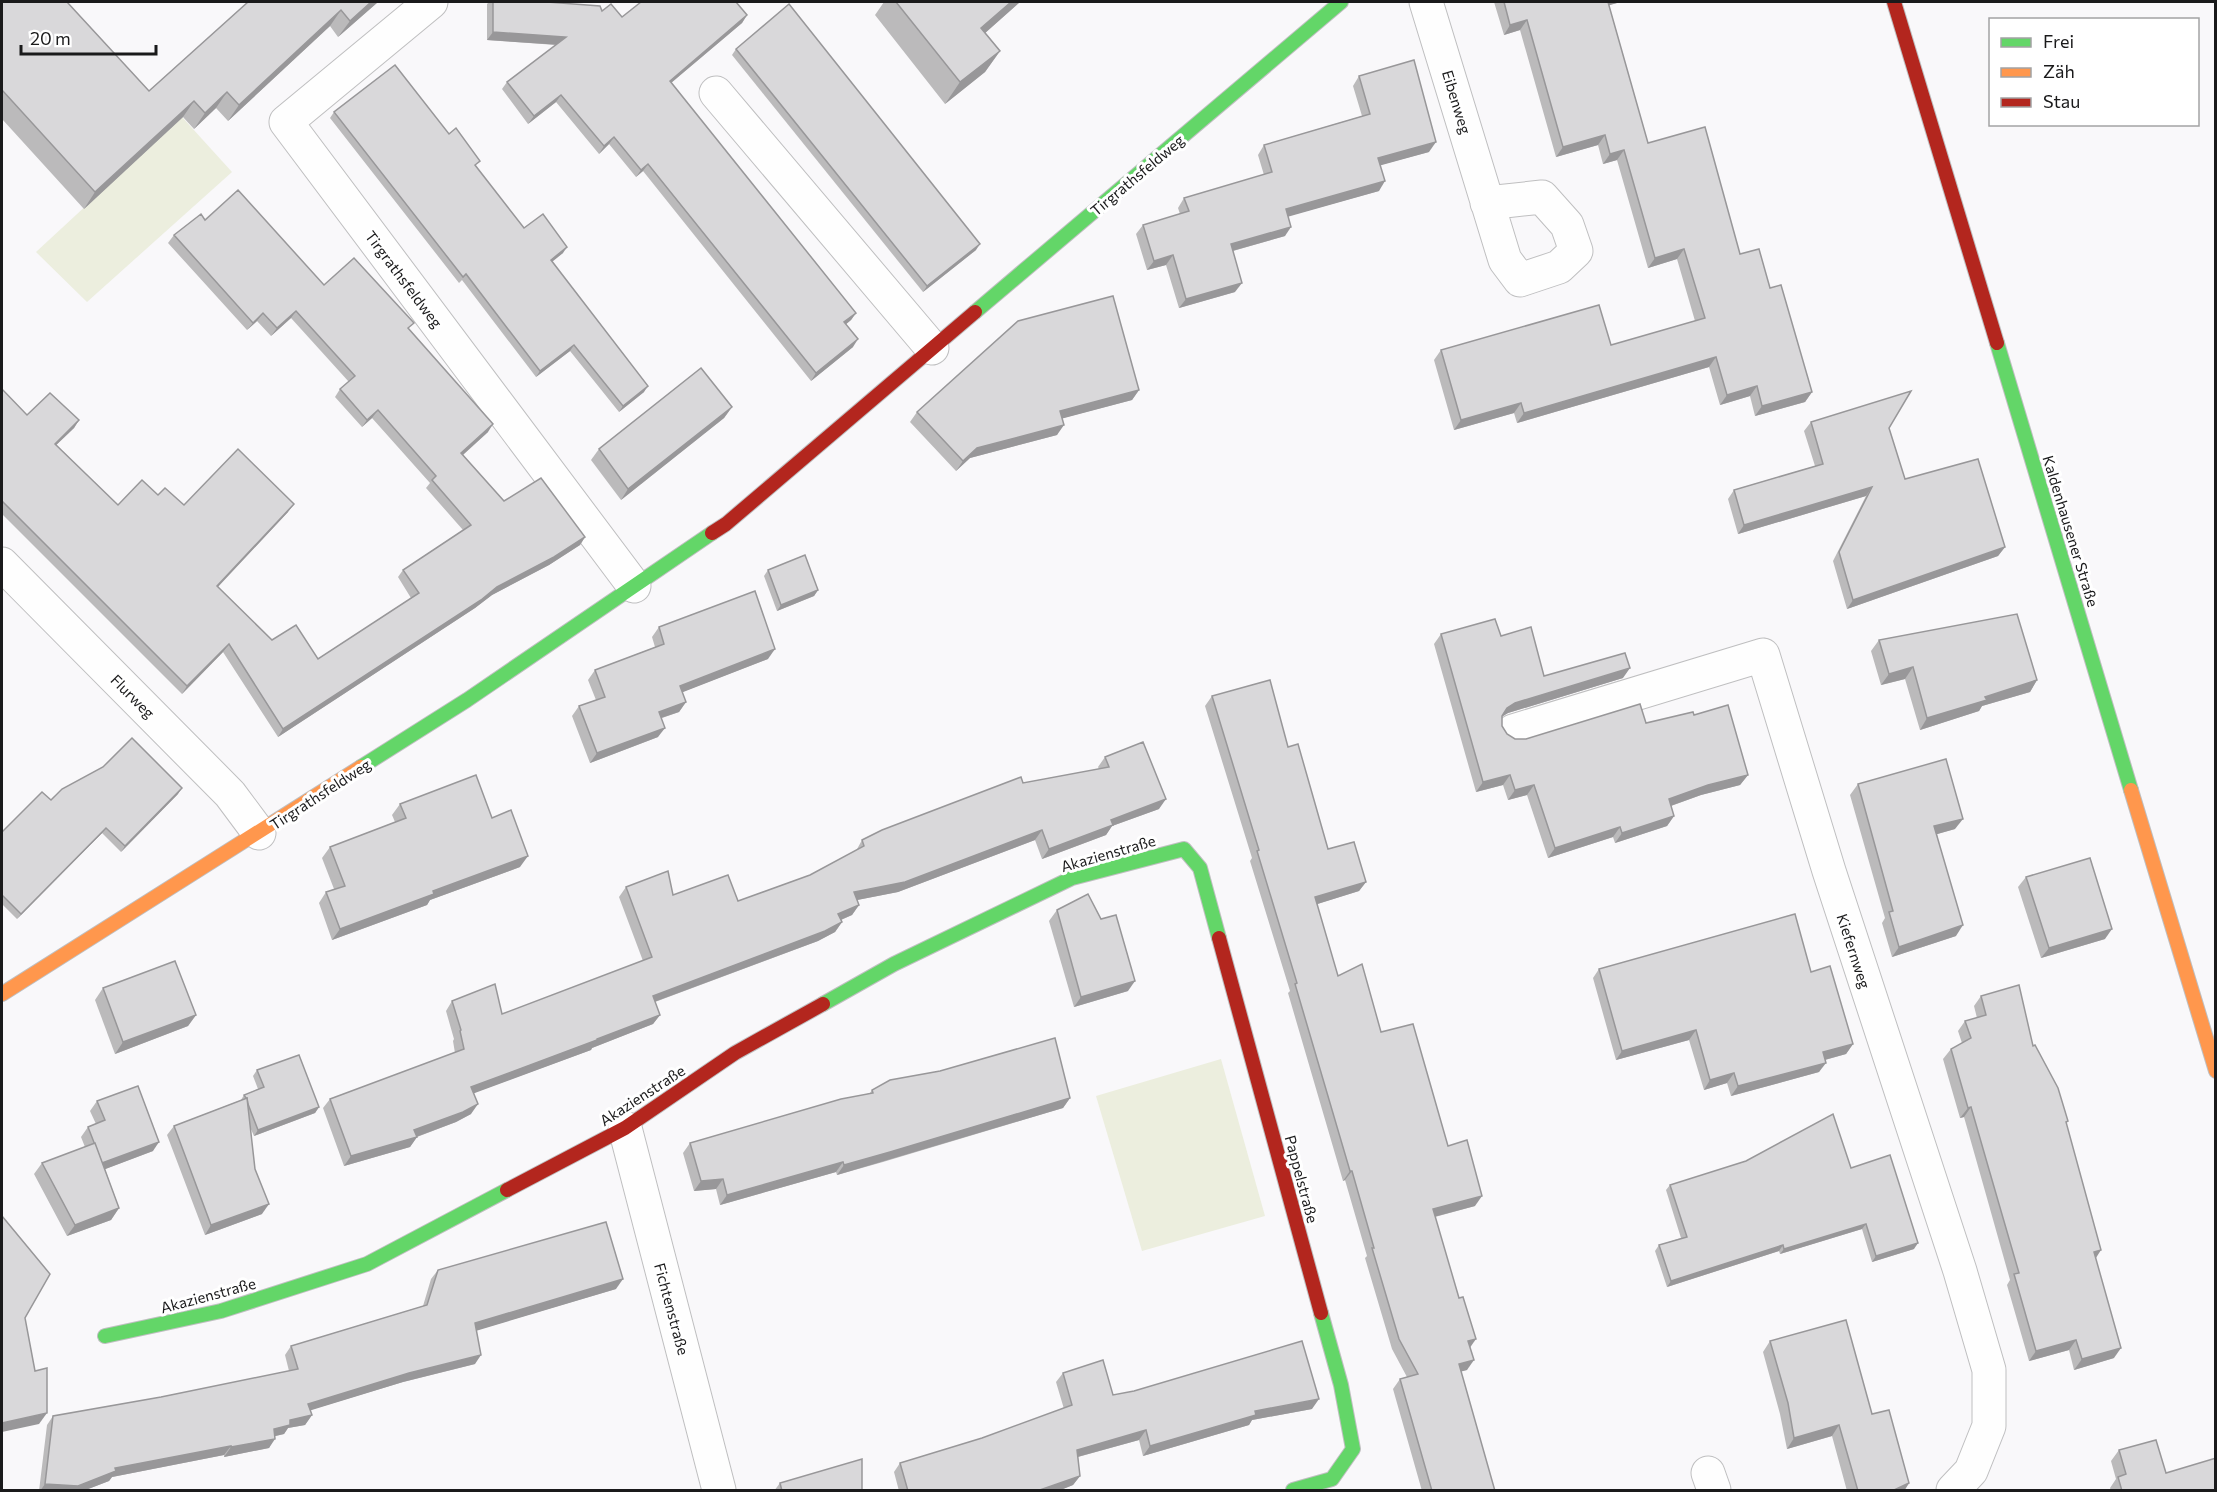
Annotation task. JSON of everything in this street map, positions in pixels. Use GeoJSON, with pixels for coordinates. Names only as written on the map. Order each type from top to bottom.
{"type":"FeatureCollection","features":[{"type":"Feature","properties":{"kind":"street","name":"Tirgrathsfeldweg"},"geometry":{"type":"LineString","coordinates":[[431,2],[286,122],[634,586]]}},
{"type":"Feature","properties":{"kind":"street","name":"Tirgrathsfeldweg"},"geometry":{"type":"LineString","coordinates":[[2,994],[467,700],[726,524],[1341,2]]}},
{"type":"Feature","properties":{"kind":"street","name":"Eibenweg"},"geometry":{"type":"LineString","coordinates":[[1426,2],[1487,202]]}},
{"type":"Feature","properties":{"kind":"street","name":"Kaldenhausener Straße"},"geometry":{"type":"LineString","coordinates":[[1894,2],[2216,1071]]}},
{"type":"Feature","properties":{"kind":"street"},"geometry":{"type":"LineString","coordinates":[[716,93],[933,348]]}},
{"type":"Feature","properties":{"kind":"street","name":"Flurweg"},"geometry":{"type":"LineString","coordinates":[[2,564],[230,794],[259,833]]}},
{"type":"Feature","properties":{"kind":"street","name":"Kiefernweg"},"geometry":{"type":"LineString","coordinates":[[1513,731],[1763,655],[1829,871],[1960,1270],[1989,1370],[1989,1426],[1971,1471],[1953,1491]]}},
{"type":"Feature","properties":{"kind":"street","name":"Akazienstraße"},"geometry":{"type":"LineString","coordinates":[[105,1336],[221,1311],[367,1264],[625,1128],[735,1053],[894,964],[1072,878],[1184,849]]}},
{"type":"Feature","properties":{"kind":"street","name":"Pappelstraße"},"geometry":{"type":"LineString","coordinates":[[1184,849],[1200,868],[1341,1386],[1353,1449],[1332,1479],[1293,1491]]}},
{"type":"Feature","properties":{"kind":"street","name":"Fichtenstraße"},"geometry":{"type":"LineString","coordinates":[[625,1128],[719,1491]]}},
{"type":"Feature","properties":{"kind":"green space"},"geometry":{"type":"Polygon","coordinates":[[[182,117],[232,172],[87,302],[36,252],[182,117]]]}},
{"type":"Feature","properties":{"kind":"green space"},"geometry":{"type":"Polygon","coordinates":[[[1221,1059],[1265,1216],[1142,1251],[1096,1096],[1221,1059]]]}},
{"type":"Feature","properties":{"kind":"building"},"geometry":{"type":"Polygon","coordinates":[[[2,2],[67,2],[149,91],[248,2],[371,2],[350,21],[341,10],[239,105],[227,92],[205,113],[194,101],[95,192],[2,90],[2,2]]]}},
{"type":"Feature","properties":{"kind":"building"},"geometry":{"type":"Polygon","coordinates":[[[493,2],[547,2],[600,6],[602,11],[611,4],[622,17],[641,2],[736,2],[747,15],[670,81],[856,313],[844,322],[858,339],[816,373],[648,164],[641,170],[614,137],[604,146],[561,95],[534,116],[507,82],[566,37],[493,32],[493,2]]]}},
{"type":"Feature","properties":{"kind":"building"},"geometry":{"type":"Polygon","coordinates":[[[896,2],[1011,2],[981,28],[1000,51],[960,82],[896,2]]]}},
{"type":"Feature","properties":{"kind":"building"},"geometry":{"type":"Polygon","coordinates":[[[1504,2],[1608,2],[1648,143],[1705,127],[1740,254],[1759,249],[1770,288],[1781,285],[1812,392],[1762,406],[1757,386],[1727,395],[1716,357],[1524,413],[1521,403],[1461,420],[1441,350],[1599,305],[1611,345],[1705,318],[1684,249],[1655,258],[1624,150],[1610,154],[1605,135],[1563,147],[1527,20],[1510,25],[1504,2]]]}},
{"type":"Feature","properties":{"kind":"building"},"geometry":{"type":"Polygon","coordinates":[[[789,4],[980,244],[927,286],[736,49],[789,4]]]}},
{"type":"Feature","properties":{"kind":"building"},"geometry":{"type":"Polygon","coordinates":[[[1414,60],[1436,142],[1378,158],[1385,181],[1286,209],[1291,227],[1231,244],[1242,283],[1186,299],[1173,255],[1154,261],[1143,225],[1189,211],[1184,198],[1272,172],[1264,145],[1370,114],[1359,76],[1414,60]]]}},
{"type":"Feature","properties":{"kind":"building"},"geometry":{"type":"Polygon","coordinates":[[[395,65],[449,134],[456,128],[480,161],[475,165],[524,228],[543,214],[567,247],[551,260],[648,386],[623,406],[574,345],[540,371],[466,274],[463,277],[334,112],[395,65]]]}},
{"type":"Feature","properties":{"kind":"building"},"geometry":{"type":"Polygon","coordinates":[[[238,190],[324,285],[354,258],[414,323],[408,328],[493,424],[461,453],[504,501],[541,478],[585,537],[554,557],[497,587],[481,600],[283,729],[229,644],[187,686],[3,502],[2,504],[2,389],[27,415],[50,393],[79,420],[55,444],[118,505],[142,480],[158,495],[165,488],[184,505],[238,449],[294,504],[217,586],[272,640],[296,625],[318,659],[419,593],[403,570],[471,525],[432,480],[436,476],[378,410],[367,420],[340,389],[355,376],[296,311],[277,328],[263,313],[253,323],[174,235],[201,214],[205,220],[238,190]]]}},
{"type":"Feature","properties":{"kind":"building"},"geometry":{"type":"Polygon","coordinates":[[[1113,296],[1139,390],[1060,411],[1064,425],[977,448],[963,461],[917,412],[1018,321],[1113,296]]]}},
{"type":"Feature","properties":{"kind":"building"},"geometry":{"type":"Polygon","coordinates":[[[701,368],[732,407],[628,489],[599,449],[701,368]]]}},
{"type":"Feature","properties":{"kind":"building"},"geometry":{"type":"Polygon","coordinates":[[[1911,391],[1889,428],[1905,479],[1978,459],[2005,547],[1853,600],[1839,552],[1872,487],[1744,525],[1734,490],[1823,464],[1811,422],[1911,391]]]}},
{"type":"Feature","properties":{"kind":"building"},"geometry":{"type":"Polygon","coordinates":[[[805,555],[818,590],[781,605],[768,570],[805,555]]]}},
{"type":"Feature","properties":{"kind":"building"},"geometry":{"type":"Polygon","coordinates":[[[755,591],[775,649],[680,686],[686,702],[659,712],[665,728],[597,753],[579,706],[605,697],[595,670],[664,644],[659,627],[755,591]]]}},
{"type":"Feature","properties":{"kind":"building"},"geometry":{"type":"Polygon","coordinates":[[[2017,614],[2037,680],[1985,697],[1987,700],[1927,718],[1913,667],[1889,674],[1879,640],[2017,614]]]}},
{"type":"Feature","properties":{"kind":"building"},"geometry":{"type":"Polygon","coordinates":[[[1495,619],[1501,636],[1531,627],[1544,676],[1625,653],[1630,668],[1515,703],[1507,708],[1502,716],[1502,726],[1507,734],[1515,739],[1526,739],[1640,704],[1646,723],[1693,712],[1694,715],[1728,705],[1748,775],[1708,785],[1669,799],[1674,816],[1622,833],[1620,827],[1555,848],[1534,785],[1515,790],[1510,775],[1483,782],[1441,634],[1495,619]]]}},
{"type":"Feature","properties":{"kind":"building"},"geometry":{"type":"Polygon","coordinates":[[[1270,680],[1288,747],[1298,744],[1328,849],[1354,842],[1366,882],[1315,897],[1338,976],[1362,964],[1381,1032],[1413,1024],[1448,1146],[1467,1140],[1482,1196],[1433,1209],[1459,1298],[1463,1297],[1476,1339],[1468,1341],[1474,1360],[1459,1364],[1495,1491],[1432,1491],[1400,1379],[1418,1374],[1399,1339],[1352,1171],[1350,1171],[1295,984],[1297,983],[1257,851],[1259,850],[1212,696],[1270,680]]]}},
{"type":"Feature","properties":{"kind":"building"},"geometry":{"type":"Polygon","coordinates":[[[132,738],[182,788],[125,846],[106,828],[21,914],[2,895],[2,832],[42,792],[51,800],[62,789],[103,767],[132,738]]]}},
{"type":"Feature","properties":{"kind":"building"},"geometry":{"type":"Polygon","coordinates":[[[1143,742],[1166,799],[1111,820],[1113,825],[1049,849],[1042,830],[905,882],[854,892],[859,905],[838,914],[842,922],[825,931],[653,996],[660,1015],[471,1087],[478,1104],[414,1130],[417,1137],[351,1156],[330,1099],[464,1049],[452,1001],[495,984],[502,1014],[652,957],[626,887],[668,871],[673,895],[728,875],[738,901],[810,875],[864,846],[862,840],[882,830],[1021,777],[1023,783],[1109,767],[1105,757],[1143,742]]]}},
{"type":"Feature","properties":{"kind":"building"},"geometry":{"type":"Polygon","coordinates":[[[1946,759],[1963,819],[1934,826],[1963,925],[1899,947],[1889,912],[1893,911],[1858,784],[1946,759]]]}},
{"type":"Feature","properties":{"kind":"building"},"geometry":{"type":"Polygon","coordinates":[[[476,775],[492,818],[511,810],[528,856],[340,929],[326,892],[345,886],[330,847],[406,818],[400,804],[476,775]]]}},
{"type":"Feature","properties":{"kind":"building"},"geometry":{"type":"Polygon","coordinates":[[[2090,858],[2112,929],[2049,948],[2026,877],[2090,858]]]}},
{"type":"Feature","properties":{"kind":"building"},"geometry":{"type":"Polygon","coordinates":[[[1088,894],[1101,919],[1116,915],[1135,981],[1081,997],[1057,910],[1088,894]]]}},
{"type":"Feature","properties":{"kind":"building"},"geometry":{"type":"Polygon","coordinates":[[[1795,914],[1811,972],[1830,966],[1853,1044],[1823,1052],[1826,1063],[1738,1086],[1734,1073],[1710,1080],[1696,1030],[1622,1051],[1599,969],[1795,914]]]}},
{"type":"Feature","properties":{"kind":"building"},"geometry":{"type":"Polygon","coordinates":[[[175,961],[196,1015],[123,1042],[103,988],[175,961]]]}},
{"type":"Feature","properties":{"kind":"building"},"geometry":{"type":"Polygon","coordinates":[[[2019,985],[2033,1046],[2035,1045],[2058,1088],[2068,1121],[2066,1122],[2101,1250],[2094,1252],[2121,1348],[2082,1359],[2076,1340],[2036,1351],[2014,1274],[2019,1273],[1971,1107],[1968,1108],[1951,1049],[1971,1038],[1965,1021],[1986,1015],[1981,996],[2019,985]]]}},
{"type":"Feature","properties":{"kind":"building"},"geometry":{"type":"Polygon","coordinates":[[[1055,1038],[1070,1098],[890,1152],[844,1165],[843,1162],[727,1195],[723,1179],[701,1181],[690,1143],[841,1099],[873,1093],[872,1090],[890,1080],[940,1071],[1055,1038]]]}},
{"type":"Feature","properties":{"kind":"building"},"geometry":{"type":"Polygon","coordinates":[[[299,1055],[319,1107],[258,1130],[244,1095],[264,1087],[257,1070],[299,1055]]]}},
{"type":"Feature","properties":{"kind":"building"},"geometry":{"type":"Polygon","coordinates":[[[138,1086],[159,1142],[102,1163],[88,1127],[105,1120],[97,1101],[138,1086]]]}},
{"type":"Feature","properties":{"kind":"building"},"geometry":{"type":"Polygon","coordinates":[[[247,1098],[255,1169],[269,1204],[211,1225],[174,1126],[247,1098]]]}},
{"type":"Feature","properties":{"kind":"building"},"geometry":{"type":"Polygon","coordinates":[[[1833,1114],[1851,1168],[1890,1155],[1918,1243],[1876,1256],[1866,1224],[1784,1249],[1783,1245],[1671,1281],[1659,1245],[1687,1237],[1670,1185],[1746,1161],[1833,1114]]]}},
{"type":"Feature","properties":{"kind":"building"},"geometry":{"type":"Polygon","coordinates":[[[95,1143],[119,1208],[75,1225],[42,1163],[95,1143]]]}},
{"type":"Feature","properties":{"kind":"building"},"geometry":{"type":"Polygon","coordinates":[[[2,1216],[50,1274],[25,1318],[35,1371],[47,1368],[47,1413],[2,1423],[2,1216]]]}},
{"type":"Feature","properties":{"kind":"building"},"geometry":{"type":"Polygon","coordinates":[[[606,1222],[623,1279],[475,1323],[481,1355],[409,1373],[308,1404],[312,1415],[290,1420],[290,1425],[274,1429],[275,1439],[115,1468],[116,1471],[78,1486],[45,1484],[53,1416],[298,1369],[291,1346],[427,1305],[438,1270],[606,1222]]]}},
{"type":"Feature","properties":{"kind":"building"},"geometry":{"type":"Polygon","coordinates":[[[1846,1320],[1872,1414],[1889,1410],[1909,1483],[1892,1491],[1858,1491],[1839,1425],[1794,1438],[1788,1403],[1770,1341],[1846,1320]]]}},
{"type":"Feature","properties":{"kind":"building"},"geometry":{"type":"Polygon","coordinates":[[[1302,1341],[1319,1399],[1255,1411],[1256,1415],[1150,1446],[1146,1430],[1077,1450],[1080,1476],[1037,1491],[908,1491],[900,1463],[982,1438],[1072,1405],[1063,1373],[1103,1360],[1113,1395],[1134,1391],[1302,1341]]]}},
{"type":"Feature","properties":{"kind":"building"},"geometry":{"type":"Polygon","coordinates":[[[2156,1440],[2166,1473],[2216,1458],[2216,1491],[2122,1491],[2118,1477],[2126,1474],[2119,1450],[2156,1440]]]}},
{"type":"Feature","properties":{"kind":"building"},"geometry":{"type":"Polygon","coordinates":[[[862,1459],[862,1491],[782,1491],[780,1483],[862,1459]]]}},
{"type":"Feature","properties":{"kind":"traffic: fast"},"geometry":{"type":"LineString","coordinates":[[975,312],[1341,2]]}},
{"type":"Feature","properties":{"kind":"traffic: fast"},"geometry":{"type":"LineString","coordinates":[[1997,343],[2131,790]]}},
{"type":"Feature","properties":{"kind":"traffic: fast"},"geometry":{"type":"LineString","coordinates":[[361,767],[467,700],[712,533]]}},
{"type":"Feature","properties":{"kind":"traffic: fast"},"geometry":{"type":"LineString","coordinates":[[823,1004],[894,964],[1072,878],[1184,849],[1200,868],[1219,938]]}},
{"type":"Feature","properties":{"kind":"traffic: fast"},"geometry":{"type":"LineString","coordinates":[[105,1336],[221,1311],[367,1264],[507,1190]]}},
{"type":"Feature","properties":{"kind":"traffic: fast"},"geometry":{"type":"LineString","coordinates":[[1293,1490],[1332,1479],[1353,1449],[1341,1385],[1321,1313]]}},
{"type":"Feature","properties":{"kind":"traffic: slow"},"geometry":{"type":"LineString","coordinates":[[2,994],[361,767]]}},
{"type":"Feature","properties":{"kind":"traffic: slow"},"geometry":{"type":"LineString","coordinates":[[2131,790],[2216,1071]]}},
{"type":"Feature","properties":{"kind":"traffic: jam"},"geometry":{"type":"LineString","coordinates":[[1894,2],[1997,343]]}},
{"type":"Feature","properties":{"kind":"traffic: jam"},"geometry":{"type":"LineString","coordinates":[[712,533],[726,524],[975,312]]}},
{"type":"Feature","properties":{"kind":"traffic: jam"},"geometry":{"type":"LineString","coordinates":[[1219,938],[1321,1313]]}},
{"type":"Feature","properties":{"kind":"traffic: jam"},"geometry":{"type":"LineString","coordinates":[[507,1190],[625,1128],[735,1053],[823,1004]]}}]}
